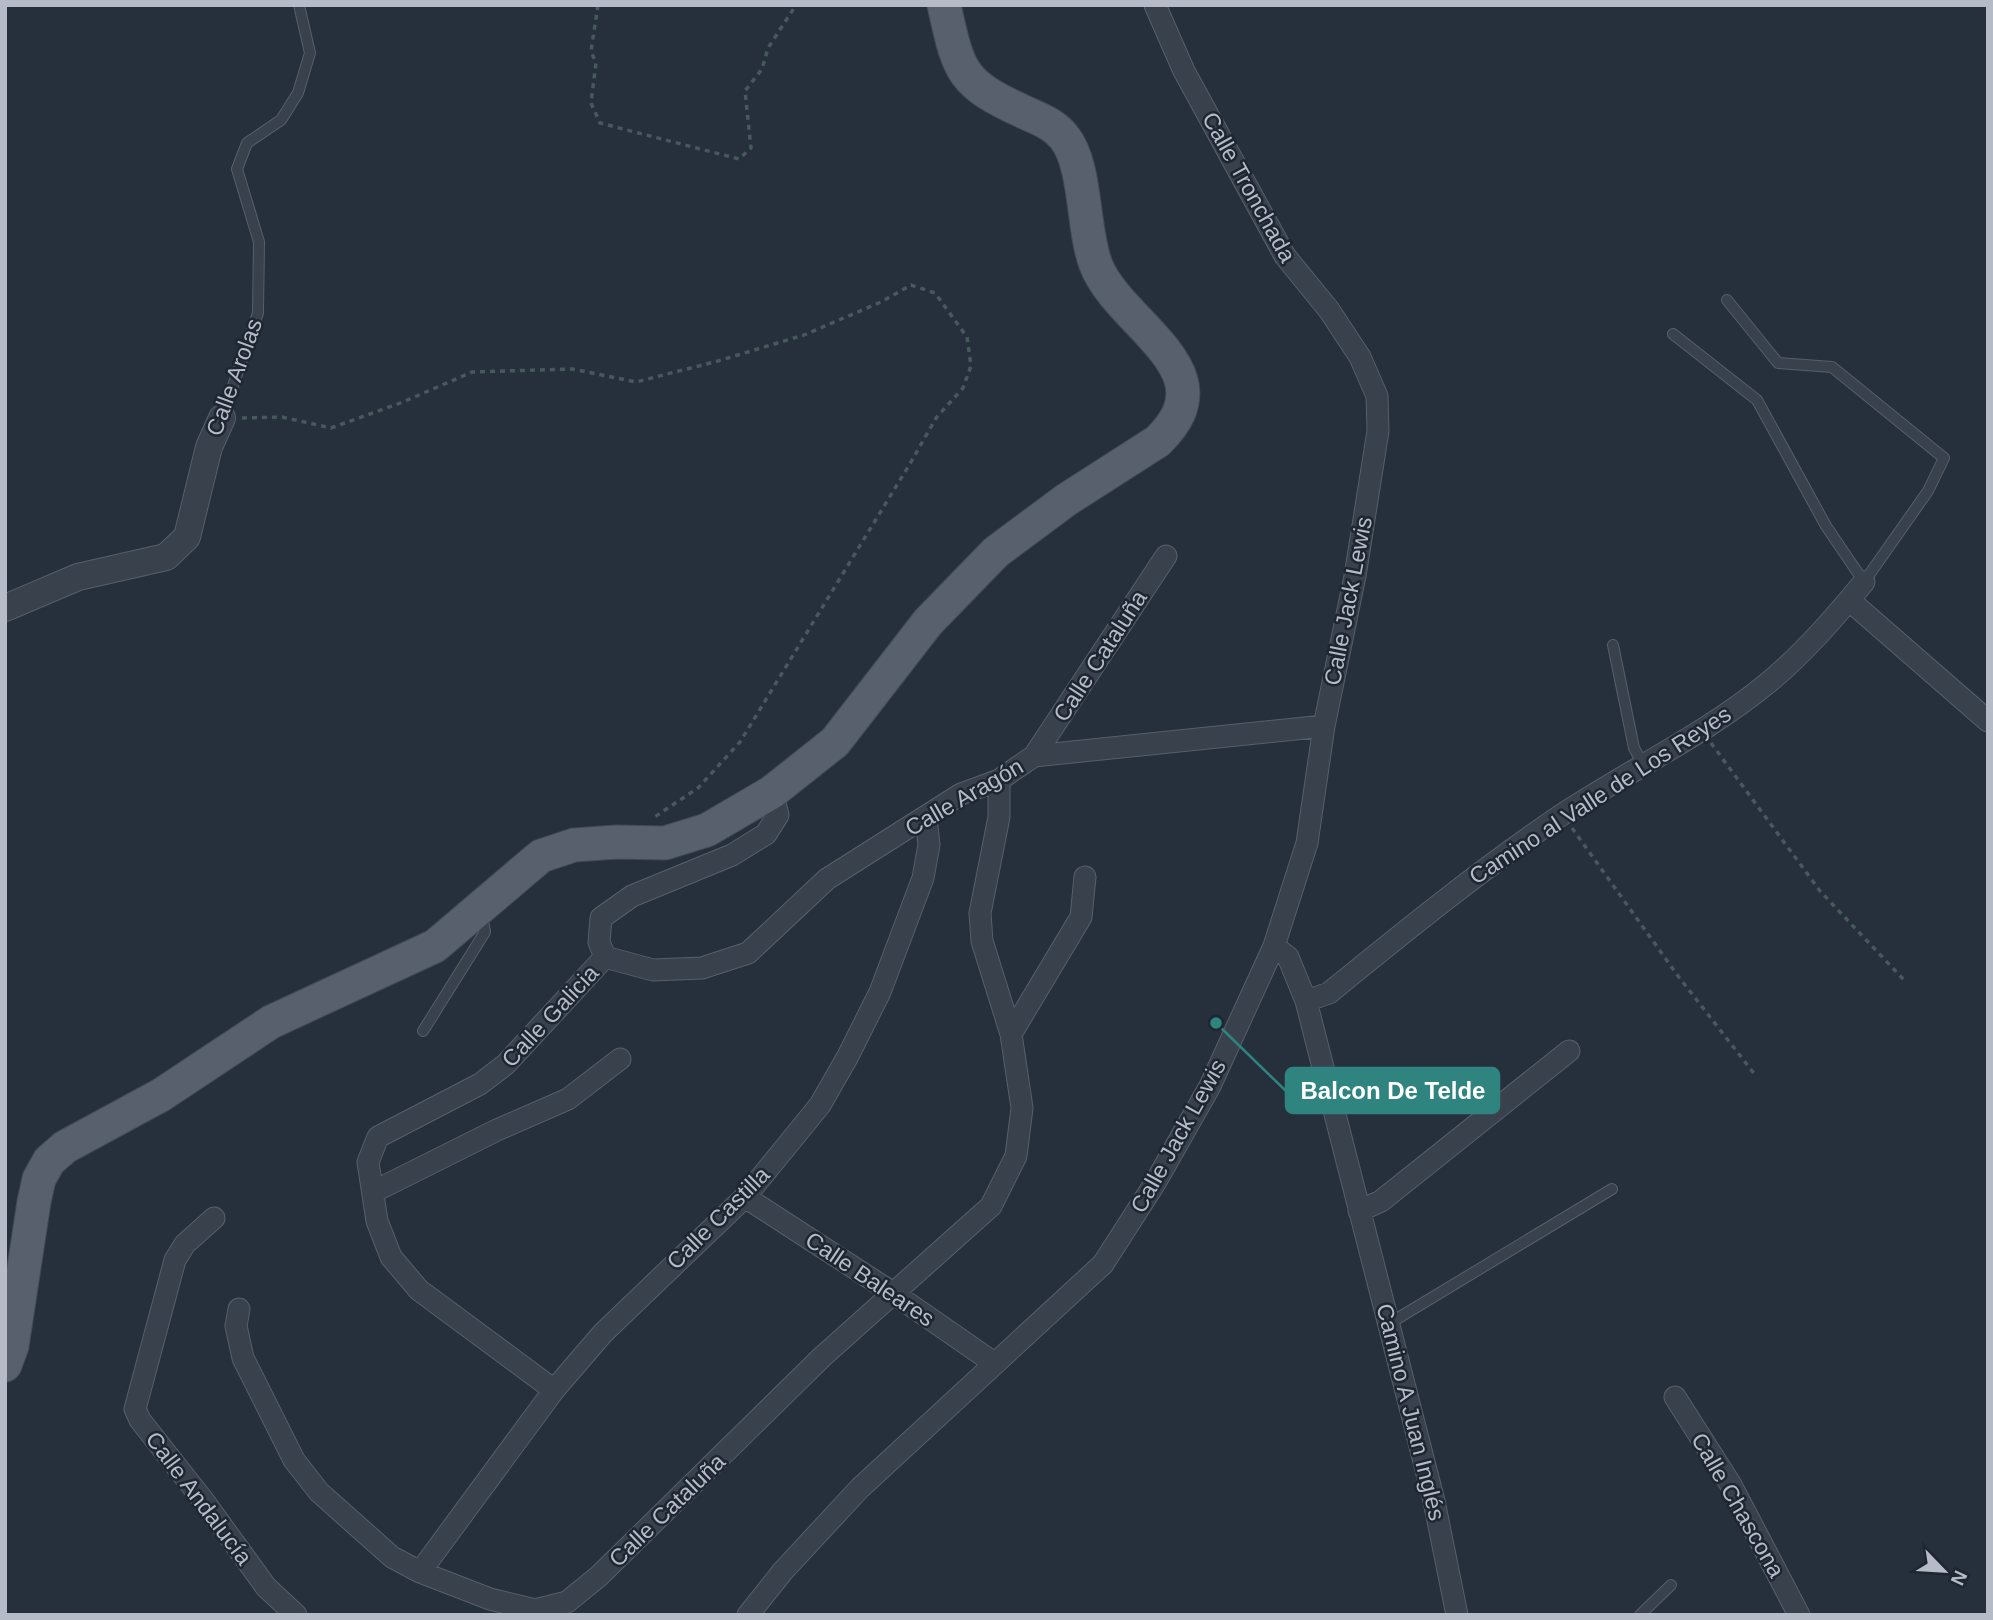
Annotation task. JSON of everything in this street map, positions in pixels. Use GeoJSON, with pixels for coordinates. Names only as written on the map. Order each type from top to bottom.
{"type":"FeatureCollection","features":[{"type":"Feature","properties":{"kind":"main road"},"geometry":{"type":"LineString","coordinates":[[5,1365],[12,1346],[34,1202],[40,1180],[49,1161],[65,1147],[161,1095],[271,1021],[435,947],[541,856],[574,845],[665,843],[707,830],[772,792],[835,742],[928,622],[996,552],[1066,500],[1158,441],[1178,416],[1183,398],[1181,381],[1174,363],[1107,285],[1097,267],[1090,245],[1077,167],[1066,138],[1053,125],[992,97],[976,86],[964,72],[954,52],[944,5]]}},
{"type":"Feature","properties":{"kind":"street","name":"Calle Tronchada"},"geometry":{"type":"LineString","coordinates":[[1155,5],[1184,71],[1285,256],[1329,310],[1360,357],[1377,396]]}},
{"type":"Feature","properties":{"kind":"street","name":"Calle Jack Lewis"},"geometry":{"type":"LineString","coordinates":[[748,1615],[783,1571],[860,1488],[1103,1264],[1155,1183],[1210,1086],[1274,946],[1307,843],[1324,726],[1355,576],[1378,431],[1377,396]]}},
{"type":"Feature","properties":{"kind":"street","name":"Calle Arolas"},"geometry":{"type":"LineString","coordinates":[[5,608],[78,577],[166,557],[187,537],[209,447],[222,418]]}},
{"type":"Feature","properties":{"kind":"street","name":"Calle Cataluña"},"geometry":{"type":"LineString","coordinates":[[1034,756],[1167,556]]}},
{"type":"Feature","properties":{"kind":"street","name":"Camino al Valle de Los Reyes"},"geometry":{"type":"LineString","coordinates":[[1306,1001],[1329,993],[1476,875],[1562,815],[1702,730],[1769,682],[1807,646],[1864,582]]}},
{"type":"Feature","properties":{"kind":"street"},"geometry":{"type":"LineString","coordinates":[[1849,600],[1988,721]]}},
{"type":"Feature","properties":{"kind":"street","name":"Calle Aragón"},"geometry":{"type":"LineString","coordinates":[[606,957],[653,970],[702,968],[748,953],[827,879],[961,794],[999,780],[1034,756],[1324,726]]}},
{"type":"Feature","properties":{"kind":"street","name":"Calle Cataluña"},"geometry":{"type":"LineString","coordinates":[[239,1309],[236,1326],[243,1358],[294,1460],[318,1492],[392,1557],[420,1572],[490,1599],[535,1609],[567,1602],[599,1576],[822,1357],[991,1206],[1016,1156],[1022,1108],[1011,1034],[982,942],[980,913],[999,817],[999,780]]}},
{"type":"Feature","properties":{"kind":"street","name":"Calle Galicia"},"geometry":{"type":"LineString","coordinates":[[554,1390],[419,1290],[391,1257],[377,1221],[368,1162],[378,1137],[480,1084],[506,1064],[606,957],[599,942],[601,918],[632,896],[732,855],[766,834],[778,815],[772,792]]}},
{"type":"Feature","properties":{"kind":"street","name":"Calle Castilla"},"geometry":{"type":"LineString","coordinates":[[420,1572],[554,1390],[603,1333],[745,1197],[820,1105],[880,992],[923,878],[929,845],[926,817]]}},
{"type":"Feature","properties":{"kind":"street"},"geometry":{"type":"LineString","coordinates":[[1011,1034],[1082,917],[1085,877]]}},
{"type":"Feature","properties":{"kind":"street","name":"Camino A Juan Inglés"},"geometry":{"type":"LineString","coordinates":[[1274,946],[1288,957],[1306,1001],[1434,1501],[1457,1615]]}},
{"type":"Feature","properties":{"kind":"street"},"geometry":{"type":"LineString","coordinates":[[1359,1211],[1381,1201],[1569,1051]]}},
{"type":"Feature","properties":{"kind":"street"},"geometry":{"type":"LineString","coordinates":[[373,1192],[498,1130],[568,1099],[620,1059]]}},
{"type":"Feature","properties":{"kind":"street","name":"Calle Baleares"},"geometry":{"type":"LineString","coordinates":[[745,1197],[893,1293],[994,1363]]}},
{"type":"Feature","properties":{"kind":"street","name":"Calle Andalucía"},"geometry":{"type":"LineString","coordinates":[[214,1217],[186,1244],[175,1260],[135,1409],[140,1420],[203,1500],[266,1587],[296,1615]]}},
{"type":"Feature","properties":{"kind":"street","name":"Calle Chascona"},"geometry":{"type":"LineString","coordinates":[[1675,1397],[1731,1485],[1799,1615]]}},
{"type":"Feature","properties":{"kind":"lane","name":"Calle Arolas"},"geometry":{"type":"LineString","coordinates":[[222,418],[258,313],[259,242],[237,169],[247,143],[281,120],[298,93],[310,53],[299,5]]}},
{"type":"Feature","properties":{"kind":"lane","name":"Camino al Valle de Los Reyes"},"geometry":{"type":"LineString","coordinates":[[1727,300],[1778,363],[1832,366],[1944,458],[1928,491],[1864,582]]}},
{"type":"Feature","properties":{"kind":"lane"},"geometry":{"type":"LineString","coordinates":[[1673,334],[1757,400],[1826,526],[1864,582]]}},
{"type":"Feature","properties":{"kind":"lane"},"geometry":{"type":"LineString","coordinates":[[1613,645],[1634,748],[1644,766]]}},
{"type":"Feature","properties":{"kind":"lane"},"geometry":{"type":"LineString","coordinates":[[423,1031],[485,932],[480,908]]}},
{"type":"Feature","properties":{"kind":"lane"},"geometry":{"type":"LineString","coordinates":[[1390,1323],[1612,1189]]}},
{"type":"Feature","properties":{"kind":"lane"},"geometry":{"type":"LineString","coordinates":[[1640,1615],[1671,1585]]}},
{"type":"Feature","properties":{"kind":"path"},"geometry":{"type":"LineString","coordinates":[[598,5],[591,51],[596,63],[591,103],[600,123],[739,159],[751,148],[745,90],[762,69],[768,48],[796,5]]}},
{"type":"Feature","properties":{"kind":"path"},"geometry":{"type":"LineString","coordinates":[[222,418],[282,417],[331,428],[403,402],[472,372],[572,369],[636,382],[804,335],[881,302],[911,285],[935,293],[967,337],[971,366],[963,388],[936,418],[740,742],[698,788],[652,819]]}},
{"type":"Feature","properties":{"kind":"path"},"geometry":{"type":"LineString","coordinates":[[1702,730],[1820,891],[1904,980]]}},
{"type":"Feature","properties":{"kind":"path"},"geometry":{"type":"LineString","coordinates":[[1562,815],[1678,976],[1756,1076]]}},
{"type":"Feature","properties":{"kind":"place","name":"Balcon De Telde"},"geometry":{"type":"Point","coordinates":[1216,1023]}}]}
